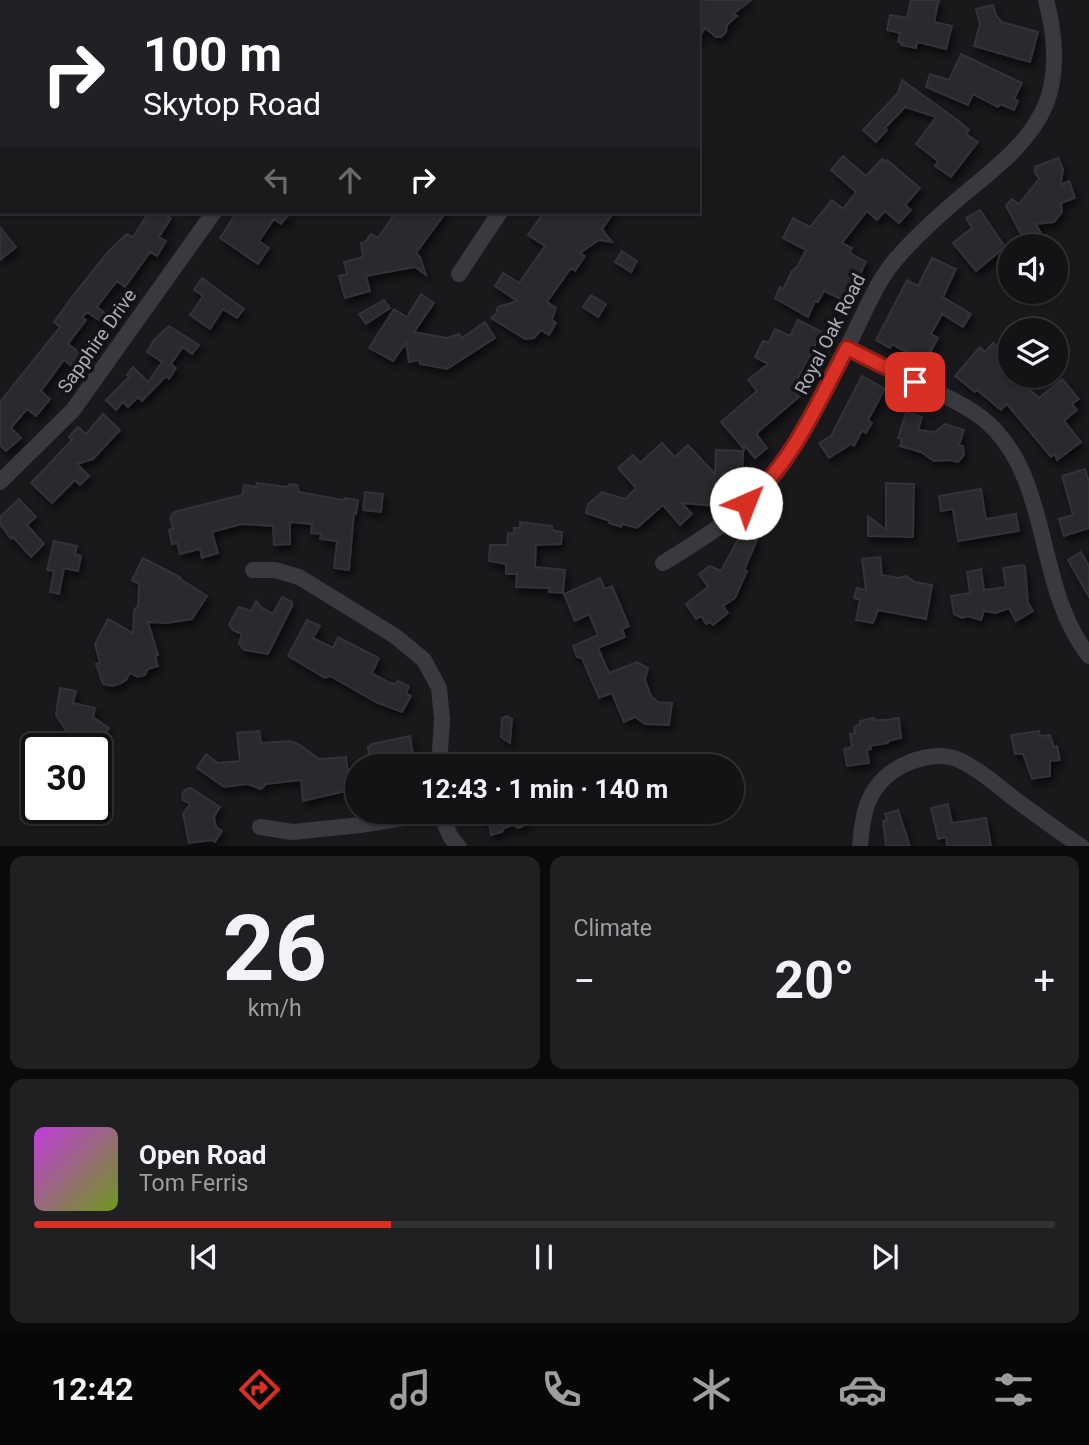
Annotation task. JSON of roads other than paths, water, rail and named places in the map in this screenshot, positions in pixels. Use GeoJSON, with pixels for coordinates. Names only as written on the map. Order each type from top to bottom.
{"type":"FeatureCollection","features":[{"type":"Feature","properties":{"kind":"street","name":"Royal Oak Road"},"geometry":{"type":"LineString","coordinates":[[663,563],[734,514],[777,472],[803,431],[872,295],[895,260],[924,230],[1019,146],[1046,104],[1053,78],[1055,33],[1046,0]]}},
{"type":"Feature","properties":{"kind":"street","name":"Sapphire Drive"},"geometry":{"type":"LineString","coordinates":[[0,482],[73,410],[213,214]]}},
{"type":"Feature","properties":{"kind":"street"},"geometry":{"type":"LineString","coordinates":[[459,274],[499,214]]}},
{"type":"Feature","properties":{"kind":"street"},"geometry":{"type":"LineString","coordinates":[[847,348],[961,404],[997,431],[1013,453],[1024,477],[1059,602],[1077,641],[1089,656]]}},
{"type":"Feature","properties":{"kind":"street"},"geometry":{"type":"LineString","coordinates":[[253,570],[275,570],[299,577],[395,636],[424,660],[439,688],[442,719],[440,754]]}},
{"type":"Feature","properties":{"kind":"street"},"geometry":{"type":"LineString","coordinates":[[860,846],[865,806],[872,792],[886,776],[901,766],[925,758],[939,757],[957,760],[983,775],[1082,846]]}},
{"type":"Feature","properties":{"kind":"street"},"geometry":{"type":"LineString","coordinates":[[260,827],[293,832],[366,824]]}},
{"type":"Feature","properties":{"kind":"street"},"geometry":{"type":"LineString","coordinates":[[445,824],[450,836],[459,846]]}}]}
